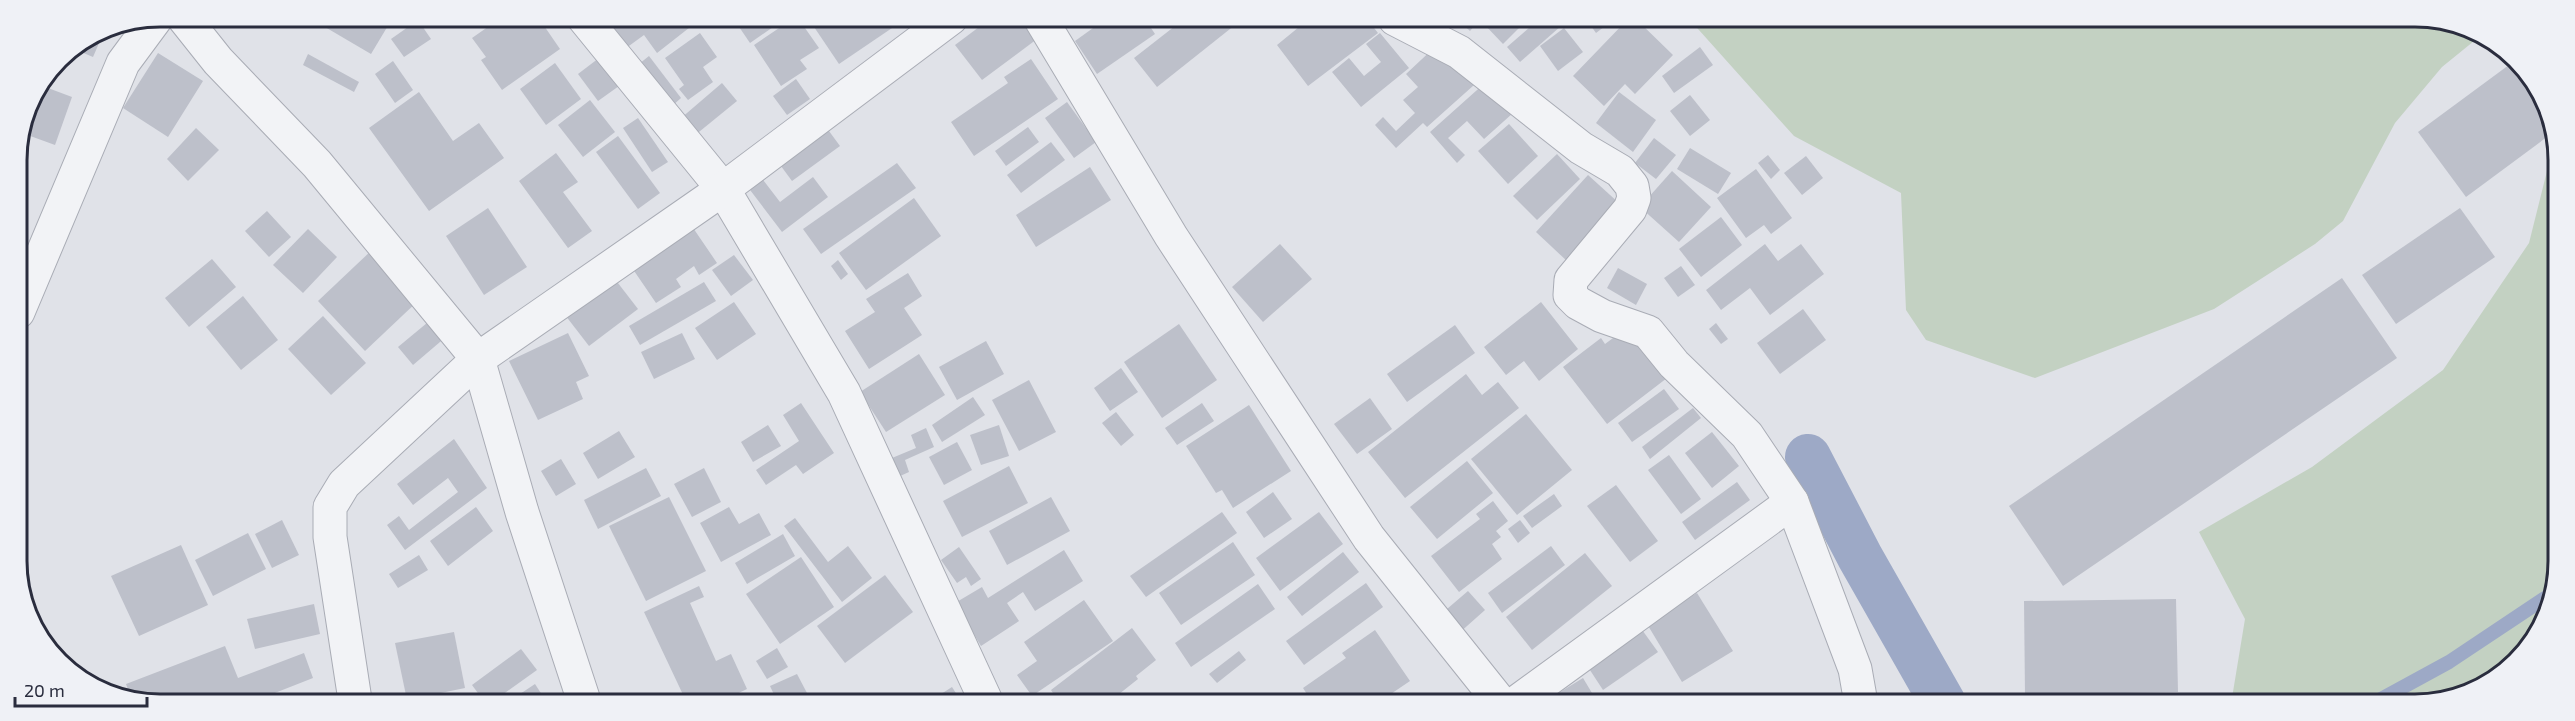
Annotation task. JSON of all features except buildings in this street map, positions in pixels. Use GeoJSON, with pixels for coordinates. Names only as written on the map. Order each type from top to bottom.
{"type":"FeatureCollection","features":[{"type":"Feature","properties":{"kind":"street"},"geometry":{"type":"LineString","coordinates":[[27,290],[123,63],[149,27]]}},
{"type":"Feature","properties":{"kind":"street"},"geometry":{"type":"LineString","coordinates":[[192,27],[218,61],[317,164],[478,359],[522,512],[582,694]]}},
{"type":"Feature","properties":{"kind":"street"},"geometry":{"type":"LineString","coordinates":[[591,27],[723,189],[844,393],[983,694]]}},
{"type":"Feature","properties":{"kind":"street"},"geometry":{"type":"LineString","coordinates":[[354,694],[330,537],[330,507],[344,484],[478,359],[723,189],[939,27]]}},
{"type":"Feature","properties":{"kind":"street"},"geometry":{"type":"LineString","coordinates":[[1045,27],[1171,236],[1369,538],[1494,694]]}},
{"type":"Feature","properties":{"kind":"street"},"geometry":{"type":"LineString","coordinates":[[1411,27],[1459,52],[1581,148],[1620,171],[1632,186],[1634,198],[1630,209],[1571,280],[1570,295],[1578,303],[1602,316],[1648,332],[1674,364],[1747,435],[1792,502],[1855,669],[1859,694]]}},
{"type":"Feature","properties":{"kind":"street"},"geometry":{"type":"LineString","coordinates":[[1528,694],[1792,502]]}},
{"type":"Feature","properties":{"kind":"green space"},"geometry":{"type":"Polygon","coordinates":[[[1696,27],[2415,27],[2449,32],[2474,41],[2442,67],[2395,123],[2343,221],[2315,244],[2214,309],[2035,378],[1926,340],[1906,310],[1901,193],[1794,136],[1696,27]]]}},
{"type":"Feature","properties":{"kind":"green space"},"geometry":{"type":"Polygon","coordinates":[[[2548,167],[2548,561],[2547,578],[2538,612],[2526,635],[2503,661],[2481,676],[2466,684],[2432,693],[2233,694],[2245,619],[2199,532],[2312,467],[2443,370],[2529,243],[2548,167]]]}},
{"type":"Feature","properties":{"kind":"waterway"},"geometry":{"type":"LineString","coordinates":[[1808,457],[1860,557],[1938,694]]}},
{"type":"Feature","properties":{"kind":"waterway"},"geometry":{"type":"LineString","coordinates":[[2390,694],[2449,662],[2541,600]]}}]}
